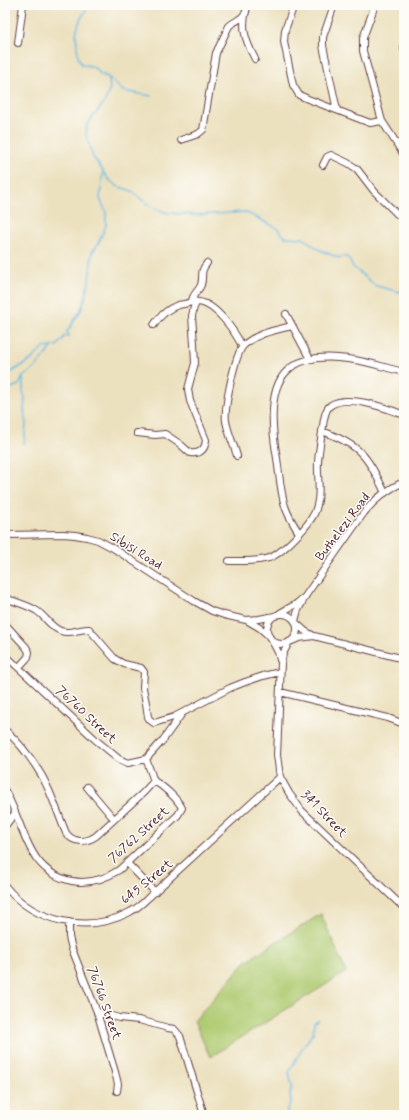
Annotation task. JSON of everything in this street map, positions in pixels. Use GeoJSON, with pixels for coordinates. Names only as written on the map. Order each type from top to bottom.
{"type":"FeatureCollection","features":[{"type":"Feature","properties":{"kind":"street"},"geometry":{"type":"LineString","coordinates":[[18,43],[23,5]]}},
{"type":"Feature","properties":{"kind":"street"},"geometry":{"type":"LineString","coordinates":[[248,5],[243,25],[249,47],[256,59]]}},
{"type":"Feature","properties":{"kind":"street"},"geometry":{"type":"LineString","coordinates":[[294,5],[285,30],[284,42],[293,85],[299,95],[370,123],[382,121]]}},
{"type":"Feature","properties":{"kind":"street"},"geometry":{"type":"LineString","coordinates":[[334,5],[322,46],[337,110]]}},
{"type":"Feature","properties":{"kind":"street"},"geometry":{"type":"LineString","coordinates":[[375,5],[365,32],[363,45],[365,57],[382,121],[404,155]]}},
{"type":"Feature","properties":{"kind":"street"},"geometry":{"type":"LineString","coordinates":[[181,140],[198,134],[203,130],[216,53],[229,26],[242,18],[246,12]]}},
{"type":"Feature","properties":{"kind":"street"},"geometry":{"type":"LineString","coordinates":[[323,165],[327,157],[331,155],[352,165],[386,203],[404,219]]}},
{"type":"Feature","properties":{"kind":"street"},"geometry":{"type":"LineString","coordinates":[[137,433],[149,435],[165,434],[190,453],[200,452],[205,445],[206,440],[190,401],[188,389],[195,363],[192,316],[194,307],[193,296],[200,287],[202,273],[207,263]]}},
{"type":"Feature","properties":{"kind":"street"},"geometry":{"type":"LineString","coordinates":[[154,325],[160,317],[175,306],[194,302],[204,303],[218,313],[232,329],[242,346]]}},
{"type":"Feature","properties":{"kind":"street"},"geometry":{"type":"LineString","coordinates":[[286,314],[310,359]]}},
{"type":"Feature","properties":{"kind":"street"},"geometry":{"type":"LineString","coordinates":[[238,456],[227,425],[226,415],[236,358],[242,346],[254,337],[292,326]]}},
{"type":"Feature","properties":{"kind":"street"},"geometry":{"type":"LineString","coordinates":[[299,533],[285,507],[274,444],[273,408],[276,388],[283,376],[293,366],[310,359],[334,358],[348,359],[404,372]]}},
{"type":"Feature","properties":{"kind":"street"},"geometry":{"type":"LineString","coordinates":[[229,561],[248,561],[270,558],[299,533],[310,521],[316,511],[318,503],[318,461],[324,420],[331,405],[342,402],[356,401],[385,408],[404,416]]}},
{"type":"Feature","properties":{"kind":"street"},"geometry":{"type":"LineString","coordinates":[[322,431],[346,442],[361,452],[374,469],[385,493]]}},
{"type":"Feature","properties":{"kind":"street","name":"Buthelezi Road"},"geometry":{"type":"LineString","coordinates":[[290,641],[295,637],[297,632],[296,622],[298,610],[306,595],[363,514],[385,493],[396,485],[404,482]]}},
{"type":"Feature","properties":{"kind":"street","name":"Sibisi Road"},"geometry":{"type":"LineString","coordinates":[[5,535],[75,535],[98,540],[113,548],[205,608],[224,615],[246,620],[260,628],[270,637]]}},
{"type":"Feature","properties":{"kind":"street","name":"Buthelezi Road"},"geometry":{"type":"LineString","coordinates":[[276,615],[296,604],[306,595]]}},
{"type":"Feature","properties":{"kind":"street"},"geometry":{"type":"LineString","coordinates":[[5,598],[37,611],[59,631],[69,632],[82,629],[89,630],[115,659],[124,664],[141,668],[144,672],[142,688],[148,717],[154,723],[166,720],[182,713],[230,688],[263,676],[280,672]]}},
{"type":"Feature","properties":{"kind":"street"},"geometry":{"type":"LineString","coordinates":[[314,636],[299,638],[279,644],[270,637],[267,627],[276,615],[288,615],[292,617],[301,628],[314,636],[404,658]]}},
{"type":"Feature","properties":{"kind":"street","name":"Sibisi Road"},"geometry":{"type":"LineString","coordinates":[[246,620],[276,615]]}},
{"type":"Feature","properties":{"kind":"street"},"geometry":{"type":"LineString","coordinates":[[5,624],[29,652],[28,658],[19,667]]}},
{"type":"Feature","properties":{"kind":"street","name":"341 Street"},"geometry":{"type":"LineString","coordinates":[[270,637],[278,652],[281,664]]}},
{"type":"Feature","properties":{"kind":"street","name":"341 Street"},"geometry":{"type":"LineString","coordinates":[[290,641],[283,654],[280,672],[277,755],[280,777],[302,811],[404,908]]}},
{"type":"Feature","properties":{"kind":"street","name":"76760 Street"},"geometry":{"type":"LineString","coordinates":[[5,655],[119,760],[128,762],[146,759]]}},
{"type":"Feature","properties":{"kind":"street"},"geometry":{"type":"LineString","coordinates":[[280,692],[388,718],[404,724]]}},
{"type":"Feature","properties":{"kind":"street"},"geometry":{"type":"LineString","coordinates":[[5,730],[30,756],[42,776],[66,833],[75,840],[89,840],[96,836],[154,781],[146,759],[163,740],[182,713]]}},
{"type":"Feature","properties":{"kind":"street","name":"645 Street"},"geometry":{"type":"LineString","coordinates":[[5,886],[27,907],[49,918],[69,922],[91,923],[113,919],[138,907],[280,777]]}},
{"type":"Feature","properties":{"kind":"street","name":"76762 Street"},"geometry":{"type":"LineString","coordinates":[[5,792],[33,854],[38,861],[45,868],[58,876],[78,882],[90,882],[111,875],[127,863],[182,810],[181,806],[176,800],[162,786],[154,781]]}},
{"type":"Feature","properties":{"kind":"street"},"geometry":{"type":"LineString","coordinates":[[87,787],[114,819]]}},
{"type":"Feature","properties":{"kind":"street"},"geometry":{"type":"LineString","coordinates":[[5,826],[15,813]]}},
{"type":"Feature","properties":{"kind":"street"},"geometry":{"type":"LineString","coordinates":[[127,863],[155,892]]}},
{"type":"Feature","properties":{"kind":"street","name":"76766 Street"},"geometry":{"type":"LineString","coordinates":[[69,922],[69,937],[72,949],[97,1012],[115,1072],[118,1084],[117,1091]]}},
{"type":"Feature","properties":{"kind":"street"},"geometry":{"type":"LineString","coordinates":[[97,1012],[119,1018],[140,1020],[174,1030],[180,1036],[204,1115]]}},
{"type":"Feature","properties":{"kind":"green space"},"geometry":{"type":"Polygon","coordinates":[[[321,914],[346,972],[210,1057],[194,1021],[246,961],[321,914]]]}},
{"type":"Feature","properties":{"kind":"waterway"},"geometry":{"type":"LineString","coordinates":[[89,5],[80,20],[76,33],[78,57],[82,65],[95,68],[100,74],[108,77],[123,91],[152,96]]}},
{"type":"Feature","properties":{"kind":"waterway"},"geometry":{"type":"LineString","coordinates":[[5,390],[19,385],[23,377],[34,369],[53,346],[57,346],[65,336],[69,336],[67,332],[81,310],[85,299],[89,282],[92,252],[98,244],[106,225],[106,212],[100,199],[103,171],[93,157],[86,135],[87,124],[104,103],[110,89],[109,79]]}},
{"type":"Feature","properties":{"kind":"waterway"},"geometry":{"type":"LineString","coordinates":[[104,173],[109,180],[117,186],[132,191],[152,207],[168,213],[198,215],[245,212],[277,228],[285,237],[303,238],[320,250],[339,258],[343,256],[348,258],[353,267],[376,286],[404,293]]}},
{"type":"Feature","properties":{"kind":"waterway"},"geometry":{"type":"LineString","coordinates":[[5,374],[10,373],[31,360],[43,348],[52,347]]}},
{"type":"Feature","properties":{"kind":"waterway"},"geometry":{"type":"LineString","coordinates":[[23,379],[26,424],[24,444]]}},
{"type":"Feature","properties":{"kind":"waterway"},"geometry":{"type":"LineString","coordinates":[[287,1115],[287,1109],[291,1103],[290,1094],[292,1086],[289,1072],[313,1033],[314,1023],[318,1019]]}}]}
